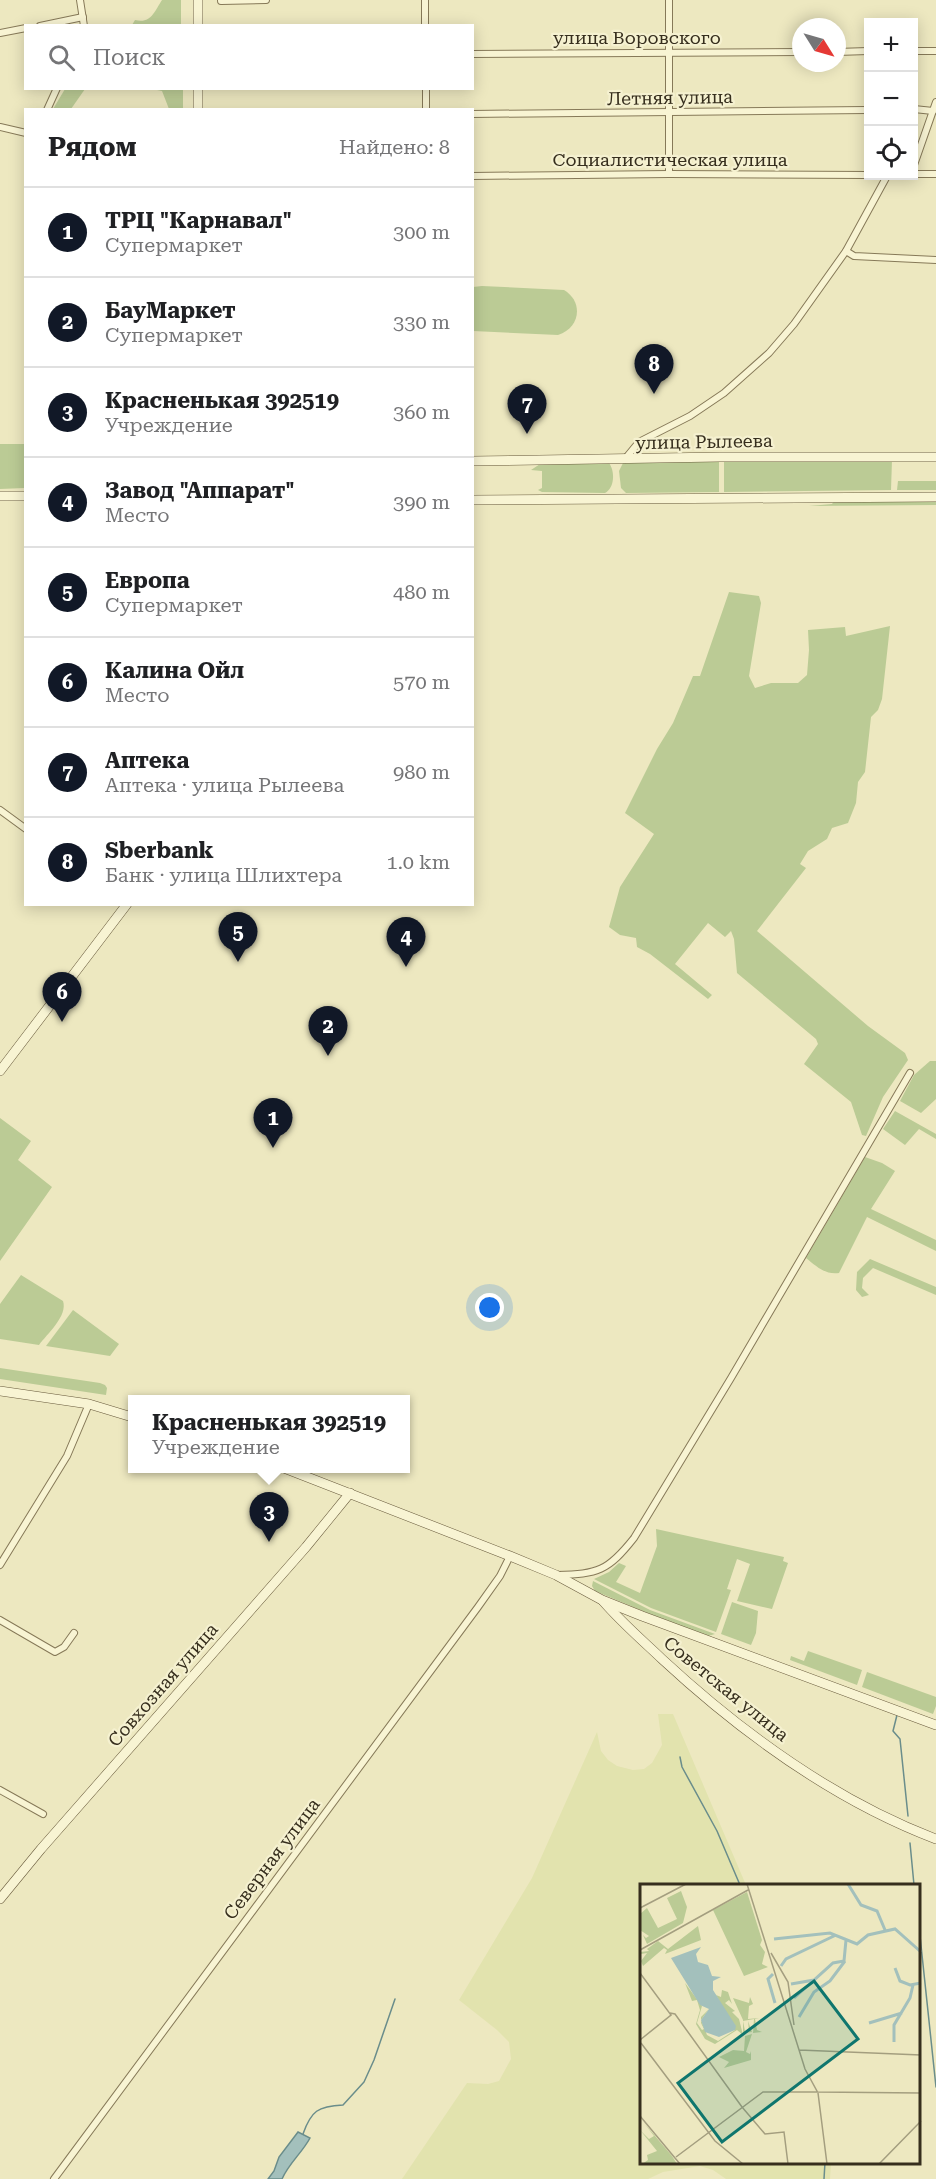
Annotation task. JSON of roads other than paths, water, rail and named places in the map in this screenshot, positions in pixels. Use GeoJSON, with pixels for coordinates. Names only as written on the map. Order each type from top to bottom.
{"type":"FeatureCollection","features":[{"type":"Feature","properties":{"kind":"main road"},"geometry":{"type":"LineString","coordinates":[[198,0],[198,24]]}},
{"type":"Feature","properties":{"kind":"main road"},"geometry":{"type":"LineString","coordinates":[[198,90],[198,108]]}},
{"type":"Feature","properties":{"kind":"main road","name":"улица Рылеева"},"geometry":{"type":"LineString","coordinates":[[474,461],[936,457]]}},
{"type":"Feature","properties":{"kind":"main road"},"geometry":{"type":"LineString","coordinates":[[0,496],[24,496]]}},
{"type":"Feature","properties":{"kind":"main road"},"geometry":{"type":"LineString","coordinates":[[474,500],[936,497]]}},
{"type":"Feature","properties":{"kind":"main road"},"geometry":{"type":"LineString","coordinates":[[0,1071],[125,906]]}},
{"type":"Feature","properties":{"kind":"main road"},"geometry":{"type":"LineString","coordinates":[[0,1390],[90,1404],[128,1417]]}},
{"type":"Feature","properties":{"kind":"main road"},"geometry":{"type":"LineString","coordinates":[[297,1473],[556,1575],[602,1600],[936,1725]]}},
{"type":"Feature","properties":{"kind":"main road","name":"Совхозная улица"},"geometry":{"type":"LineString","coordinates":[[0,1899],[40,1849],[306,1547],[350,1493]]}},
{"type":"Feature","properties":{"kind":"main road","name":"Советская улица"},"geometry":{"type":"LineString","coordinates":[[602,1600],[684,1679],[734,1722],[778,1754],[877,1813],[936,1839]]}},
{"type":"Feature","properties":{"kind":"street"},"geometry":{"type":"LineString","coordinates":[[80,0],[84,24]]}},
{"type":"Feature","properties":{"kind":"street"},"geometry":{"type":"LineString","coordinates":[[221,1],[266,0]]}},
{"type":"Feature","properties":{"kind":"street"},"geometry":{"type":"LineString","coordinates":[[425,0],[425,24]]}},
{"type":"Feature","properties":{"kind":"street"},"geometry":{"type":"LineString","coordinates":[[669,0],[669,174]]}},
{"type":"Feature","properties":{"kind":"street"},"geometry":{"type":"LineString","coordinates":[[50,24],[83,17]]}},
{"type":"Feature","properties":{"kind":"street"},"geometry":{"type":"LineString","coordinates":[[0,33],[24,28]]}},
{"type":"Feature","properties":{"kind":"street"},"geometry":{"type":"LineString","coordinates":[[846,52],[864,51]]}},
{"type":"Feature","properties":{"kind":"street"},"geometry":{"type":"LineString","coordinates":[[918,51],[936,51]]}},
{"type":"Feature","properties":{"kind":"street","name":"улица Воровского"},"geometry":{"type":"LineString","coordinates":[[474,54],[792,52]]}},
{"type":"Feature","properties":{"kind":"street"},"geometry":{"type":"LineString","coordinates":[[48,108],[56,90]]}},
{"type":"Feature","properties":{"kind":"street"},"geometry":{"type":"LineString","coordinates":[[426,90],[426,108]]}},
{"type":"Feature","properties":{"kind":"street"},"geometry":{"type":"LineString","coordinates":[[918,154],[936,102]]}},
{"type":"Feature","properties":{"kind":"street"},"geometry":{"type":"LineString","coordinates":[[918,109],[933,111]]}},
{"type":"Feature","properties":{"kind":"street","name":"Летняя улица"},"geometry":{"type":"LineString","coordinates":[[474,114],[864,110]]}},
{"type":"Feature","properties":{"kind":"street"},"geometry":{"type":"LineString","coordinates":[[0,126],[24,132]]}},
{"type":"Feature","properties":{"kind":"street"},"geometry":{"type":"LineString","coordinates":[[918,174],[936,174]]}},
{"type":"Feature","properties":{"kind":"street","name":"Социалистическая улица"},"geometry":{"type":"LineString","coordinates":[[474,176],[864,175]]}},
{"type":"Feature","properties":{"kind":"street"},"geometry":{"type":"LineString","coordinates":[[625,459],[639,442],[690,416],[750,372],[794,324],[846,252],[885,180]]}},
{"type":"Feature","properties":{"kind":"street"},"geometry":{"type":"LineString","coordinates":[[846,252],[854,256],[936,260]]}},
{"type":"Feature","properties":{"kind":"street"},"geometry":{"type":"LineString","coordinates":[[0,810],[24,828]]}},
{"type":"Feature","properties":{"kind":"street"},"geometry":{"type":"LineString","coordinates":[[556,1575],[587,1574],[604,1568],[618,1558],[634,1538],[910,1073]]}},
{"type":"Feature","properties":{"kind":"street"},"geometry":{"type":"LineString","coordinates":[[0,1565],[67,1456],[90,1404]]}},
{"type":"Feature","properties":{"kind":"street","name":"Северная улица"},"geometry":{"type":"LineString","coordinates":[[54,2179],[478,1607],[500,1576],[510,1556]]}},
{"type":"Feature","properties":{"kind":"street"},"geometry":{"type":"LineString","coordinates":[[0,1620],[55,1652],[64,1647],[74,1634]]}},
{"type":"Feature","properties":{"kind":"street"},"geometry":{"type":"LineString","coordinates":[[0,1790],[43,1814]]}},
{"type":"Feature","properties":{"kind":"water"},"geometry":{"type":"Polygon","coordinates":[[[298,2132],[310,2138],[307,2143],[282,2179],[268,2179],[279,2157],[298,2132]]]}},
{"type":"Feature","properties":{"kind":"waterway"},"geometry":{"type":"LineString","coordinates":[[897,1715],[893,1731],[900,1739],[908,1816]]}},
{"type":"Feature","properties":{"kind":"waterway"},"geometry":{"type":"LineString","coordinates":[[680,1757],[682,1767],[717,1831],[740,1884]]}},
{"type":"Feature","properties":{"kind":"waterway"},"geometry":{"type":"LineString","coordinates":[[910,1843],[914,1884]]}},
{"type":"Feature","properties":{"kind":"waterway"},"geometry":{"type":"LineString","coordinates":[[921,1945],[936,2087]]}},
{"type":"Feature","properties":{"kind":"waterway"},"geometry":{"type":"LineString","coordinates":[[303,2134],[309,2120],[317,2111],[343,2105],[364,2082],[395,1999]]}},
{"type":"Feature","properties":{"kind":"waterway"},"geometry":{"type":"LineString","coordinates":[[824,2179],[825,2164]]}},
{"type":"Feature","properties":{"kind":"place","name":"Sberbank"},"geometry":{"type":"Point","coordinates":[654,394]}},
{"type":"Feature","properties":{"kind":"place","name":"Аптека"},"geometry":{"type":"Point","coordinates":[527,434]}},
{"type":"Feature","properties":{"kind":"place","name":"Европа"},"geometry":{"type":"Point","coordinates":[238,962]}},
{"type":"Feature","properties":{"kind":"place","name":"Завод \"Аппарат\""},"geometry":{"type":"Point","coordinates":[406,967]}},
{"type":"Feature","properties":{"kind":"place","name":"Калина Ойл"},"geometry":{"type":"Point","coordinates":[62,1022]}},
{"type":"Feature","properties":{"kind":"place","name":"БауМаркет"},"geometry":{"type":"Point","coordinates":[328,1056]}},
{"type":"Feature","properties":{"kind":"place","name":"ТРЦ \"Карнавал\""},"geometry":{"type":"Point","coordinates":[273,1148]}},
{"type":"Feature","properties":{"kind":"place","name":"Красненькая 392519"},"geometry":{"type":"Point","coordinates":[269,1542]}}]}
